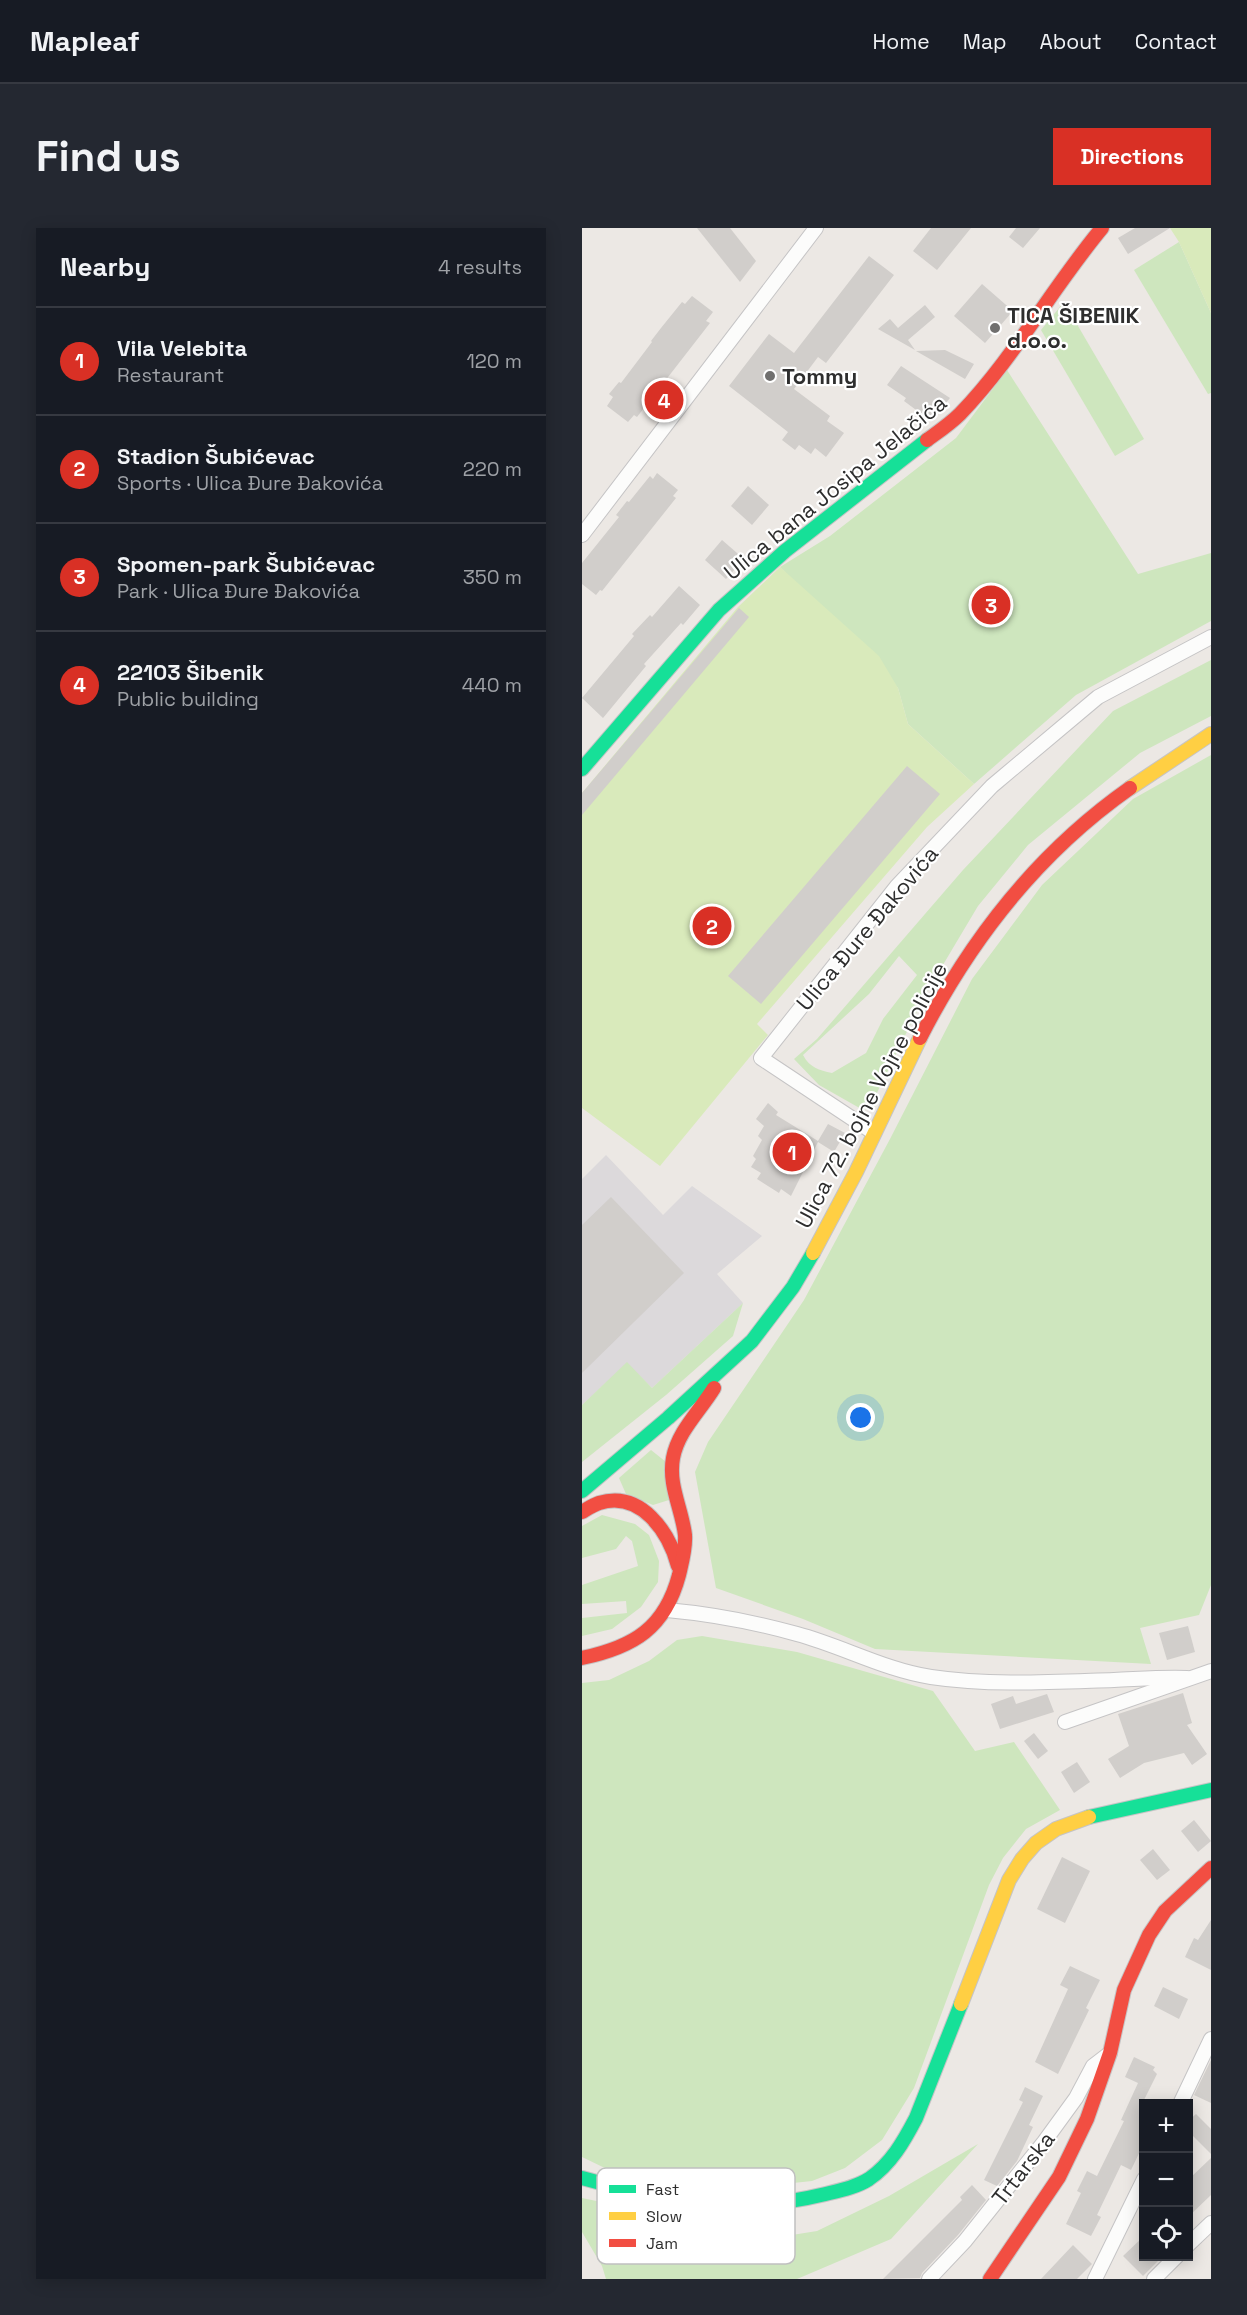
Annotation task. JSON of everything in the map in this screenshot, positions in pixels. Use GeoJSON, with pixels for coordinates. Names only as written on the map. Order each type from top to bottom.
{"type":"FeatureCollection","features":[{"type":"Feature","properties":{"kind":"main road","name":"Ulica bana Josipa Jelačića"},"geometry":{"type":"LineString","coordinates":[[582,769],[602,749],[719,610],[785,550],[958,417],[987,383],[1075,260],[1102,228]]}},
{"type":"Feature","properties":{"kind":"main road","name":"Ulica 72. bojne Vojne policije"},"geometry":{"type":"LineString","coordinates":[[582,1491],[747,1347],[768,1322],[810,1256],[932,1015],[988,926],[1023,882],[1054,849],[1115,797],[1160,765],[1211,734]]}},
{"type":"Feature","properties":{"kind":"main road"},"geometry":{"type":"LineString","coordinates":[[582,1658],[616,1648],[635,1639],[657,1622],[667,1610],[679,1574],[685,1545],[684,1530],[673,1493],[671,1476],[673,1458],[678,1441],[688,1423],[714,1387],[715,1376]]}},
{"type":"Feature","properties":{"kind":"main road"},"geometry":{"type":"LineString","coordinates":[[582,1473],[617,1448],[643,1440]]}},
{"type":"Feature","properties":{"kind":"main road"},"geometry":{"type":"LineString","coordinates":[[582,1512],[599,1503],[612,1500],[631,1504],[647,1512],[662,1527],[671,1542],[679,1574]]}},
{"type":"Feature","properties":{"kind":"main road"},"geometry":{"type":"LineString","coordinates":[[795,2201],[817,2198],[868,2180],[902,2146],[916,2118],[1009,1880],[1022,1859],[1036,1843],[1056,1829],[1087,1817],[1211,1790]]}},
{"type":"Feature","properties":{"kind":"main road"},"geometry":{"type":"LineString","coordinates":[[990,2279],[1059,2177],[1087,2119],[1110,2053],[1124,1990],[1149,1935],[1165,1911],[1211,1868]]}},
{"type":"Feature","properties":{"kind":"main road"},"geometry":{"type":"LineString","coordinates":[[582,2178],[597,2182]]}},
{"type":"Feature","properties":{"kind":"street"},"geometry":{"type":"LineString","coordinates":[[582,535],[816,228]]}},
{"type":"Feature","properties":{"kind":"street","name":"Ulica Đure Đakovića"},"geometry":{"type":"LineString","coordinates":[[874,1133],[761,1058],[897,886],[992,786],[1098,697],[1211,637]]}},
{"type":"Feature","properties":{"kind":"street"},"geometry":{"type":"LineString","coordinates":[[667,1610],[726,1617],[798,1634],[905,1672],[930,1677],[961,1681],[1013,1682],[1116,1680],[1158,1676],[1187,1678]]}},
{"type":"Feature","properties":{"kind":"street"},"geometry":{"type":"LineString","coordinates":[[1065,1722],[1211,1671]]}},
{"type":"Feature","properties":{"kind":"street"},"geometry":{"type":"LineString","coordinates":[[1182,2099],[1211,2039]]}},
{"type":"Feature","properties":{"kind":"street","name":"Trtarska"},"geometry":{"type":"LineString","coordinates":[[929,2279],[965,2241],[1044,2142],[1076,2098],[1093,2066],[1110,2053]]}},
{"type":"Feature","properties":{"kind":"street"},"geometry":{"type":"LineString","coordinates":[[1095,2279],[1139,2187]]}},
{"type":"Feature","properties":{"kind":"street"},"geometry":{"type":"LineString","coordinates":[[1193,2240],[1211,2223]]}},
{"type":"Feature","properties":{"kind":"street"},"geometry":{"type":"LineString","coordinates":[[1154,2279],[1172,2261]]}},
{"type":"Feature","properties":{"kind":"shaded area"},"geometry":{"type":"Polygon","coordinates":[[[606,1155],[663,1215],[692,1186],[762,1236],[717,1274],[743,1303],[652,1388],[627,1363],[582,1405],[582,1179],[606,1155]]]}},
{"type":"Feature","properties":{"kind":"green space"},"geometry":{"type":"Polygon","coordinates":[[[1170,228],[1211,228],[1211,313],[1179,242],[1170,228]]]}},
{"type":"Feature","properties":{"kind":"green space"},"geometry":{"type":"Polygon","coordinates":[[[1179,242],[1211,313],[1211,393],[1208,394],[1134,270],[1179,242]]]}},
{"type":"Feature","properties":{"kind":"green space"},"geometry":{"type":"Polygon","coordinates":[[[1064,302],[1144,439],[1115,456],[1041,330],[1064,302]]]}},
{"type":"Feature","properties":{"kind":"green space"},"geometry":{"type":"Polygon","coordinates":[[[1007,370],[1138,574],[1211,553],[1211,621],[1076,695],[974,784],[908,724],[898,688],[780,567],[830,536],[956,438],[1007,370]]]}},
{"type":"Feature","properties":{"kind":"green space"},"geometry":{"type":"Polygon","coordinates":[[[780,567],[879,656],[898,688],[908,724],[974,784],[927,827],[757,1024],[768,1035],[660,1166],[582,1108],[582,793],[738,607],[780,567]]]}},
{"type":"Feature","properties":{"kind":"green space"},"geometry":{"type":"Polygon","coordinates":[[[1211,660],[1211,716],[1140,753],[1028,845],[978,906],[925,995],[870,1107],[863,1110],[819,1085],[794,1059],[817,1039],[963,870],[1113,711],[1211,660]],[[899,956],[869,994],[803,1055],[809,1063],[815,1068],[832,1073],[866,1053],[883,1019],[917,975],[899,956]]]}},
{"type":"Feature","properties":{"kind":"green space"},"geometry":{"type":"Polygon","coordinates":[[[1211,755],[1211,1585],[1199,1615],[1140,1628],[1151,1664],[875,1649],[803,1619],[716,1588],[695,1472],[708,1442],[804,1300],[972,979],[1042,885],[1133,799],[1211,755]]]}},
{"type":"Feature","properties":{"kind":"green space"},"geometry":{"type":"Polygon","coordinates":[[[743,1303],[733,1336],[666,1395],[582,1462],[582,1405],[627,1362],[652,1388],[743,1303]]]}},
{"type":"Feature","properties":{"kind":"green space"},"geometry":{"type":"Polygon","coordinates":[[[651,1450],[666,1462],[669,1500],[653,1505],[626,1494],[619,1478],[651,1450]]]}},
{"type":"Feature","properties":{"kind":"green space"},"geometry":{"type":"Polygon","coordinates":[[[602,1515],[635,1524],[649,1535],[659,1561],[658,1582],[641,1607],[612,1629],[582,1636],[582,1618],[627,1613],[626,1601],[582,1604],[582,1585],[638,1566],[632,1541],[626,1536],[616,1549],[582,1558],[582,1526],[602,1515]]]}},
{"type":"Feature","properties":{"kind":"green space"},"geometry":{"type":"Polygon","coordinates":[[[702,1636],[797,1652],[933,1691],[975,1751],[1014,1742],[1060,1810],[1026,1829],[1003,1858],[989,1885],[914,2088],[882,2140],[845,2168],[812,2181],[795,2183],[795,2168],[605,2168],[582,2157],[582,1683],[609,1680],[649,1661],[677,1640],[702,1636]]]}},
{"type":"Feature","properties":{"kind":"green space"},"geometry":{"type":"Polygon","coordinates":[[[978,2144],[891,2239],[797,2279],[606,2279],[601,2264],[795,2264],[795,2234],[817,2231],[889,2196],[978,2144]]]}},
{"type":"Feature","properties":{"kind":"green space"},"geometry":{"type":"Polygon","coordinates":[[[582,2198],[597,2201],[597,2258],[582,2232],[582,2198]]]}},
{"type":"Feature","properties":{"kind":"building"},"geometry":{"type":"Polygon","coordinates":[[[697,228],[730,228],[756,261],[740,282],[697,228]]]}},
{"type":"Feature","properties":{"kind":"building"},"geometry":{"type":"Polygon","coordinates":[[[931,228],[971,228],[937,270],[913,251],[931,228]]]}},
{"type":"Feature","properties":{"kind":"building"},"geometry":{"type":"Polygon","coordinates":[[[1016,228],[1040,228],[1023,248],[1009,237],[1016,228]]]}},
{"type":"Feature","properties":{"kind":"building"},"geometry":{"type":"Polygon","coordinates":[[[1135,228],[1170,228],[1128,254],[1118,238],[1135,228]]]}},
{"type":"Feature","properties":{"kind":"building"},"geometry":{"type":"Polygon","coordinates":[[[869,256],[894,275],[826,363],[818,357],[794,389],[830,416],[827,421],[844,433],[826,457],[815,448],[811,454],[799,445],[795,450],[782,440],[788,432],[729,386],[769,334],[794,353],[869,256]]]}},
{"type":"Feature","properties":{"kind":"building"},"geometry":{"type":"Polygon","coordinates":[[[982,284],[1013,311],[985,343],[954,316],[982,284]]]}},
{"type":"Feature","properties":{"kind":"building"},"geometry":{"type":"Polygon","coordinates":[[[692,296],[713,312],[706,321],[710,323],[637,417],[634,415],[628,422],[607,406],[613,397],[609,394],[619,382],[621,383],[682,302],[685,304],[692,296]]]}},
{"type":"Feature","properties":{"kind":"building"},"geometry":{"type":"Polygon","coordinates":[[[925,305],[935,317],[908,340],[915,350],[878,329],[890,319],[898,328],[925,305]]]}},
{"type":"Feature","properties":{"kind":"building"},"geometry":{"type":"Polygon","coordinates":[[[945,350],[974,364],[965,379],[916,351],[945,350]]]}},
{"type":"Feature","properties":{"kind":"building"},"geometry":{"type":"Polygon","coordinates":[[[901,366],[950,398],[931,421],[904,401],[906,398],[887,385],[901,366]]]}},
{"type":"Feature","properties":{"kind":"building"},"geometry":{"type":"Polygon","coordinates":[[[657,473],[678,490],[673,496],[676,498],[602,591],[600,590],[596,595],[582,584],[582,563],[619,517],[616,515],[627,501],[629,502],[650,476],[653,479],[657,473]]]}},
{"type":"Feature","properties":{"kind":"building"},"geometry":{"type":"Polygon","coordinates":[[[748,486],[769,505],[752,525],[731,506],[748,486]]]}},
{"type":"Feature","properties":{"kind":"building"},"geometry":{"type":"Polygon","coordinates":[[[722,540],[744,559],[726,579],[705,560],[722,540]]]}},
{"type":"Feature","properties":{"kind":"building"},"geometry":{"type":"Polygon","coordinates":[[[679,586],[700,605],[644,664],[646,666],[603,718],[582,698],[634,636],[632,634],[650,615],[652,617],[679,586]]]}},
{"type":"Feature","properties":{"kind":"building"},"geometry":{"type":"Polygon","coordinates":[[[739,608],[749,617],[582,815],[582,793],[739,608]]]}},
{"type":"Feature","properties":{"kind":"building"},"geometry":{"type":"Polygon","coordinates":[[[907,766],[940,794],[761,1004],[728,976],[907,766]]]}},
{"type":"Feature","properties":{"kind":"building"},"geometry":{"type":"Polygon","coordinates":[[[768,1103],[778,1112],[776,1115],[818,1141],[828,1124],[845,1133],[834,1152],[818,1142],[791,1196],[781,1189],[779,1193],[757,1179],[761,1173],[751,1167],[756,1159],[753,1156],[762,1140],[758,1136],[764,1126],[756,1119],[768,1103]]]}},
{"type":"Feature","properties":{"kind":"building"},"geometry":{"type":"Polygon","coordinates":[[[611,1197],[684,1273],[582,1373],[582,1225],[611,1197]]]}},
{"type":"Feature","properties":{"kind":"building"},"geometry":{"type":"Polygon","coordinates":[[[1188,1626],[1195,1652],[1167,1660],[1159,1633],[1188,1626]]]}},
{"type":"Feature","properties":{"kind":"building"},"geometry":{"type":"Polygon","coordinates":[[[1183,1693],[1192,1723],[1187,1725],[1207,1754],[1192,1765],[1184,1753],[1144,1763],[1120,1778],[1108,1759],[1129,1746],[1118,1714],[1183,1693]]]}},
{"type":"Feature","properties":{"kind":"building"},"geometry":{"type":"Polygon","coordinates":[[[1047,1694],[1054,1712],[1000,1729],[991,1704],[1013,1696],[1016,1704],[1047,1694]]]}},
{"type":"Feature","properties":{"kind":"building"},"geometry":{"type":"Polygon","coordinates":[[[1034,1733],[1048,1751],[1038,1759],[1024,1741],[1034,1733]]]}},
{"type":"Feature","properties":{"kind":"building"},"geometry":{"type":"Polygon","coordinates":[[[1077,1762],[1090,1782],[1074,1793],[1061,1772],[1077,1762]]]}},
{"type":"Feature","properties":{"kind":"building"},"geometry":{"type":"Polygon","coordinates":[[[1194,1820],[1211,1841],[1198,1852],[1181,1831],[1194,1820]]]}},
{"type":"Feature","properties":{"kind":"building"},"geometry":{"type":"Polygon","coordinates":[[[1153,1849],[1170,1870],[1157,1880],[1140,1860],[1153,1849]]]}},
{"type":"Feature","properties":{"kind":"building"},"geometry":{"type":"Polygon","coordinates":[[[1062,1857],[1090,1871],[1065,1923],[1037,1909],[1062,1857]]]}},
{"type":"Feature","properties":{"kind":"building"},"geometry":{"type":"Polygon","coordinates":[[[1211,1920],[1211,1970],[1185,1957],[1194,1938],[1198,1940],[1211,1920]]]}},
{"type":"Feature","properties":{"kind":"building"},"geometry":{"type":"Polygon","coordinates":[[[1070,1966],[1100,1980],[1086,2008],[1089,2010],[1058,2074],[1035,2062],[1068,1989],[1060,1985],[1070,1966]]]}},
{"type":"Feature","properties":{"kind":"building"},"geometry":{"type":"Polygon","coordinates":[[[1163,1987],[1188,1999],[1179,2019],[1154,2006],[1163,1987]]]}},
{"type":"Feature","properties":{"kind":"building"},"geometry":{"type":"Polygon","coordinates":[[[1134,2057],[1155,2067],[1153,2070],[1157,2074],[1144,2099],[1139,2099],[1139,2153],[1131,2170],[1121,2165],[1097,2215],[1101,2217],[1091,2236],[1066,2224],[1081,2193],[1077,2191],[1087,2171],[1097,2176],[1124,2121],[1121,2120],[1138,2083],[1125,2077],[1134,2057]]]}},
{"type":"Feature","properties":{"kind":"building"},"geometry":{"type":"Polygon","coordinates":[[[1211,2060],[1211,2103],[1194,2095],[1211,2060]]]}},
{"type":"Feature","properties":{"kind":"building"},"geometry":{"type":"Polygon","coordinates":[[[1025,2087],[1043,2096],[1029,2125],[1033,2127],[1017,2161],[997,2186],[984,2180],[1023,2102],[1019,2100],[1025,2087]]]}},
{"type":"Feature","properties":{"kind":"building"},"geometry":{"type":"Polygon","coordinates":[[[1196,2114],[1211,2129],[1211,2154],[1193,2136],[1193,2117],[1196,2114]]]}},
{"type":"Feature","properties":{"kind":"building"},"geometry":{"type":"Polygon","coordinates":[[[1211,2158],[1211,2195],[1193,2212],[1193,2207],[1193,2175],[1211,2158]]]}},
{"type":"Feature","properties":{"kind":"building"},"geometry":{"type":"Polygon","coordinates":[[[972,2185],[986,2200],[920,2278],[883,2279],[962,2200],[960,2197],[972,2185]]]}},
{"type":"Feature","properties":{"kind":"building"},"geometry":{"type":"Polygon","coordinates":[[[1139,2241],[1139,2261],[1158,2261],[1143,2276],[1123,2256],[1139,2241]]]}},
{"type":"Feature","properties":{"kind":"building"},"geometry":{"type":"Polygon","coordinates":[[[1073,2245],[1092,2264],[1077,2279],[1041,2279],[1073,2245]]]}},
{"type":"Feature","properties":{"kind":"traffic: fast"},"geometry":{"type":"LineString","coordinates":[[582,769],[719,610],[785,551],[927,440]]}},
{"type":"Feature","properties":{"kind":"traffic: fast"},"geometry":{"type":"LineString","coordinates":[[582,1491],[668,1418],[752,1341],[793,1287],[813,1253]]}},
{"type":"Feature","properties":{"kind":"traffic: fast"},"geometry":{"type":"LineString","coordinates":[[1089,1817],[1211,1790]]}},
{"type":"Feature","properties":{"kind":"traffic: fast"},"geometry":{"type":"LineString","coordinates":[[795,2200],[840,2191],[864,2182],[877,2173],[890,2159],[916,2118],[961,2004]]}},
{"type":"Feature","properties":{"kind":"traffic: fast"},"geometry":{"type":"LineString","coordinates":[[582,2178],[597,2182]]}},
{"type":"Feature","properties":{"kind":"traffic: slow"},"geometry":{"type":"LineString","coordinates":[[1130,788],[1211,734]]}},
{"type":"Feature","properties":{"kind":"traffic: slow"},"geometry":{"type":"LineString","coordinates":[[813,1253],[856,1172],[920,1038]]}},
{"type":"Feature","properties":{"kind":"traffic: slow"},"geometry":{"type":"LineString","coordinates":[[961,2004],[1009,1880],[1022,1859],[1036,1843],[1056,1829],[1089,1817]]}},
{"type":"Feature","properties":{"kind":"traffic: jam"},"geometry":{"type":"LineString","coordinates":[[927,440],[956,418],[980,392],[1102,228]]}},
{"type":"Feature","properties":{"kind":"traffic: jam"},"geometry":{"type":"LineString","coordinates":[[920,1038],[961,967],[1010,900],[1066,840],[1130,788]]}},
{"type":"Feature","properties":{"kind":"traffic: jam"},"geometry":{"type":"LineString","coordinates":[[582,1658],[617,1648],[645,1632],[656,1622],[673,1593],[679,1575],[685,1540],[672,1478],[673,1458],[684,1430],[714,1388]]}},
{"type":"Feature","properties":{"kind":"traffic: jam"},"geometry":{"type":"LineString","coordinates":[[582,1512],[599,1503],[614,1501],[640,1508],[651,1517],[668,1540],[678,1566]]}},
{"type":"Feature","properties":{"kind":"traffic: jam"},"geometry":{"type":"LineString","coordinates":[[990,2279],[1059,2177],[1087,2119],[1110,2053],[1124,1990],[1149,1935],[1165,1911],[1211,1868]]}},
{"type":"Feature","properties":{"kind":"place","name":"TICA ŠIBENIK d.o.o."},"geometry":{"type":"Point","coordinates":[995,328]}},
{"type":"Feature","properties":{"kind":"place","name":"Tommy"},"geometry":{"type":"Point","coordinates":[770,376]}},
{"type":"Feature","properties":{"kind":"place","name":"22103 Šibenik"},"geometry":{"type":"Point","coordinates":[664,400]}},
{"type":"Feature","properties":{"kind":"place","name":"Spomen-park Šubićevac"},"geometry":{"type":"Point","coordinates":[991,605]}},
{"type":"Feature","properties":{"kind":"place","name":"Stadion Šubićevac"},"geometry":{"type":"Point","coordinates":[712,926]}},
{"type":"Feature","properties":{"kind":"place","name":"Vila Velebita"},"geometry":{"type":"Point","coordinates":[792,1152]}}]}
